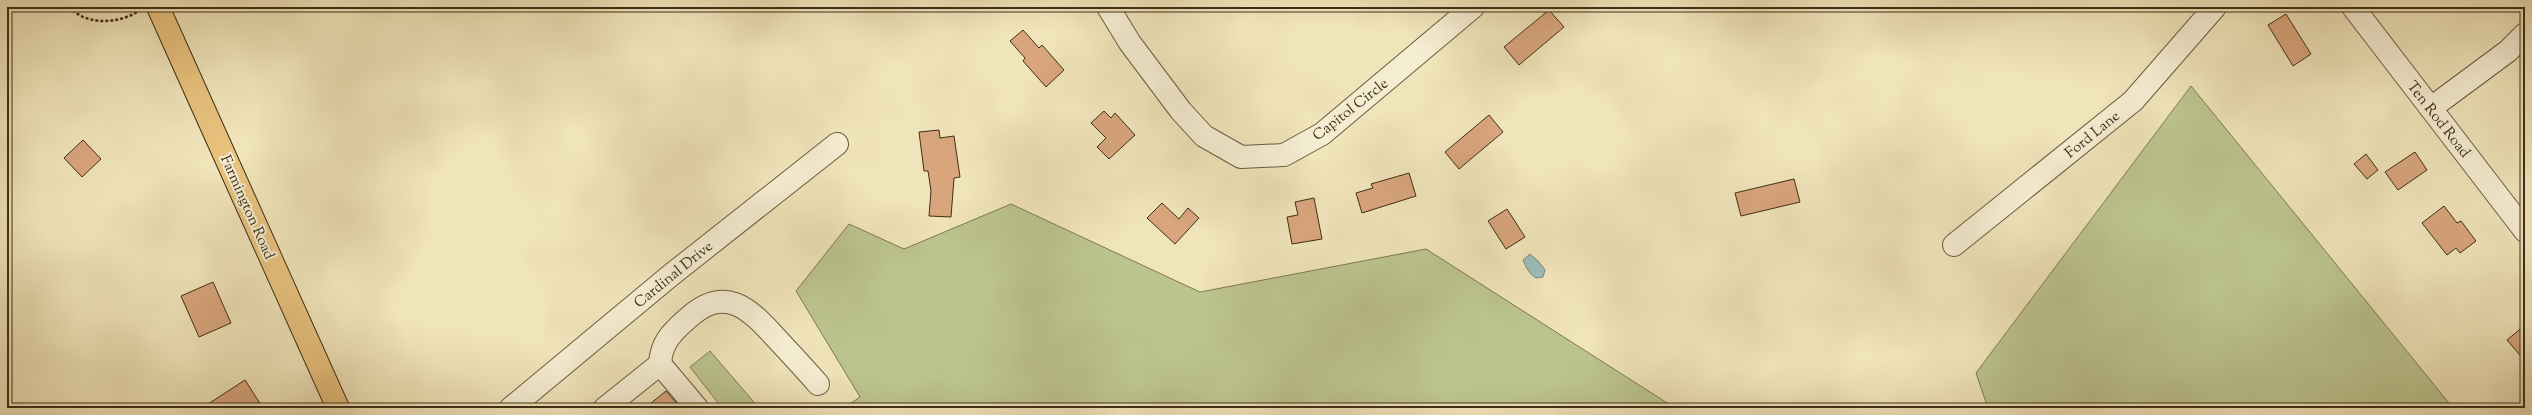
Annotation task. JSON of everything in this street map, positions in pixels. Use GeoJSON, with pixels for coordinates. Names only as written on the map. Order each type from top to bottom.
{"type":"FeatureCollection","features":[{"type":"Feature","properties":{"kind":"highway","name":"Farmington Road"},"geometry":{"type":"LineString","coordinates":[[158,7],[338,408]]}},
{"type":"Feature","properties":{"kind":"street","name":"Capitol Circle"},"geometry":{"type":"LineString","coordinates":[[1108,7],[1130,43],[1181,111],[1204,136],[1241,156],[1284,155],[1322,134],[1473,7]]}},
{"type":"Feature","properties":{"kind":"street","name":"Ford Lane"},"geometry":{"type":"LineString","coordinates":[[1954,245],[2133,101],[2215,7]]}},
{"type":"Feature","properties":{"kind":"street","name":"Ten Rod Road"},"geometry":{"type":"LineString","coordinates":[[2353,7],[2525,231]]}},
{"type":"Feature","properties":{"kind":"street"},"geometry":{"type":"LineString","coordinates":[[2431,108],[2508,51],[2525,34]]}},
{"type":"Feature","properties":{"kind":"street","name":"Cardinal Drive"},"geometry":{"type":"LineString","coordinates":[[511,408],[671,275],[837,144]]}},
{"type":"Feature","properties":{"kind":"street"},"geometry":{"type":"LineString","coordinates":[[605,408],[660,364],[663,346],[670,334],[699,308],[715,302],[729,302],[743,307],[757,317],[818,384]]}},
{"type":"Feature","properties":{"kind":"street"},"geometry":{"type":"LineString","coordinates":[[660,364],[698,408]]}},
{"type":"Feature","properties":{"kind":"path"},"geometry":{"type":"LineString","coordinates":[[69,7],[76,15],[102,21],[126,19],[146,7]]}},
{"type":"Feature","properties":{"kind":"green space"},"geometry":{"type":"Polygon","coordinates":[[[2191,86],[2453,408],[1988,408],[1976,373],[2191,86]]]}},
{"type":"Feature","properties":{"kind":"green space"},"geometry":{"type":"Polygon","coordinates":[[[1011,204],[1200,292],[1426,249],[1675,408],[844,408],[860,397],[796,291],[849,224],[904,249],[1011,204]]]}},
{"type":"Feature","properties":{"kind":"green space"},"geometry":{"type":"Polygon","coordinates":[[[710,351],[759,408],[722,408],[690,367],[710,351]]]}},
{"type":"Feature","properties":{"kind":"water"},"geometry":{"type":"Polygon","coordinates":[[[1530,254],[1545,270],[1543,277],[1536,278],[1527,268],[1523,260],[1530,254]]]}},
{"type":"Feature","properties":{"kind":"building"},"geometry":{"type":"Polygon","coordinates":[[[1549,10],[1564,27],[1519,65],[1504,47],[1549,10]]]}},
{"type":"Feature","properties":{"kind":"building"},"geometry":{"type":"Polygon","coordinates":[[[2286,14],[2311,54],[2293,66],[2268,25],[2286,14]]]}},
{"type":"Feature","properties":{"kind":"building"},"geometry":{"type":"Polygon","coordinates":[[[1023,30],[1039,48],[1042,45],[1064,70],[1046,87],[1023,61],[1025,58],[1010,41],[1023,30]]]}},
{"type":"Feature","properties":{"kind":"building"},"geometry":{"type":"Polygon","coordinates":[[[1104,111],[1111,118],[1115,113],[1135,135],[1109,159],[1097,147],[1106,138],[1091,123],[1104,111]]]}},
{"type":"Feature","properties":{"kind":"building"},"geometry":{"type":"Polygon","coordinates":[[[1489,115],[1503,132],[1459,169],[1445,152],[1489,115]]]}},
{"type":"Feature","properties":{"kind":"building"},"geometry":{"type":"Polygon","coordinates":[[[939,130],[940,138],[954,136],[960,177],[954,178],[951,217],[929,216],[931,191],[928,171],[924,171],[919,132],[939,130]]]}},
{"type":"Feature","properties":{"kind":"building"},"geometry":{"type":"Polygon","coordinates":[[[83,140],[101,159],[82,177],[64,158],[83,140]]]}},
{"type":"Feature","properties":{"kind":"building"},"geometry":{"type":"Polygon","coordinates":[[[2415,152],[2427,170],[2398,190],[2385,172],[2415,152]]]}},
{"type":"Feature","properties":{"kind":"building"},"geometry":{"type":"Polygon","coordinates":[[[2366,154],[2378,170],[2367,179],[2354,164],[2366,154]]]}},
{"type":"Feature","properties":{"kind":"building"},"geometry":{"type":"Polygon","coordinates":[[[1409,173],[1416,196],[1362,213],[1356,193],[1373,188],[1371,184],[1409,173]]]}},
{"type":"Feature","properties":{"kind":"building"},"geometry":{"type":"Polygon","coordinates":[[[1794,179],[1800,202],[1741,216],[1735,193],[1794,179]]]}},
{"type":"Feature","properties":{"kind":"building"},"geometry":{"type":"Polygon","coordinates":[[[1314,198],[1322,239],[1292,244],[1287,217],[1298,215],[1295,202],[1314,198]]]}},
{"type":"Feature","properties":{"kind":"building"},"geometry":{"type":"Polygon","coordinates":[[[1162,203],[1179,219],[1188,208],[1199,218],[1175,244],[1147,218],[1162,203]]]}},
{"type":"Feature","properties":{"kind":"building"},"geometry":{"type":"Polygon","coordinates":[[[2444,206],[2457,223],[2461,221],[2476,241],[2460,253],[2456,248],[2447,255],[2422,223],[2444,206]]]}},
{"type":"Feature","properties":{"kind":"building"},"geometry":{"type":"Polygon","coordinates":[[[1507,209],[1525,237],[1506,249],[1488,221],[1507,209]]]}},
{"type":"Feature","properties":{"kind":"building"},"geometry":{"type":"Polygon","coordinates":[[[213,282],[231,323],[199,337],[181,296],[213,282]]]}},
{"type":"Feature","properties":{"kind":"building"},"geometry":{"type":"Polygon","coordinates":[[[2525,325],[2525,361],[2507,340],[2525,325]]]}},
{"type":"Feature","properties":{"kind":"building"},"geometry":{"type":"Polygon","coordinates":[[[245,380],[263,408],[202,408],[245,380]]]}},
{"type":"Feature","properties":{"kind":"building"},"geometry":{"type":"Polygon","coordinates":[[[666,391],[681,408],[645,408],[666,391]]]}}]}
